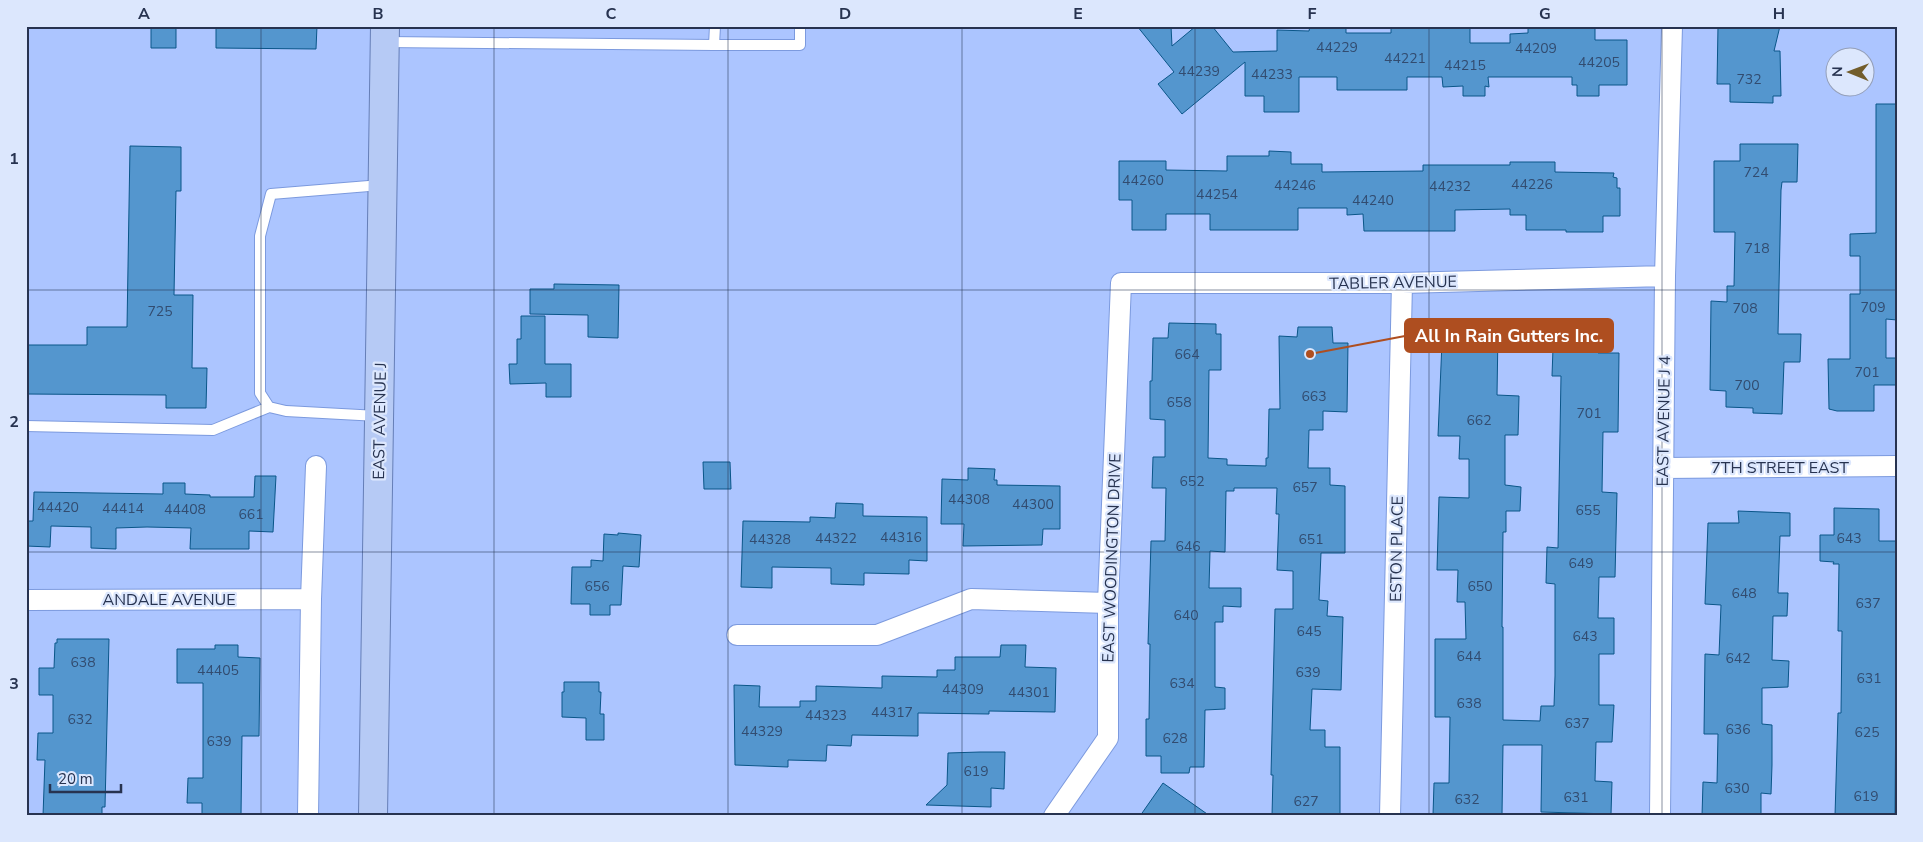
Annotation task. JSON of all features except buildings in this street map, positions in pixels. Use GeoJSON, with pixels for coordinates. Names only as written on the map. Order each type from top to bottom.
{"type":"FeatureCollection","features":[{"type":"Feature","properties":{"kind":"main road","name":"EAST AVENUE J"},"geometry":{"type":"LineString","coordinates":[[373,816],[384,34]]}},
{"type":"Feature","properties":{"kind":"street","name":"EAST AVENUE J 4"},"geometry":{"type":"LineString","coordinates":[[1660,816],[1665,276],[1672,26]]}},
{"type":"Feature","properties":{"kind":"street","name":"TABLER AVENUE"},"geometry":{"type":"LineString","coordinates":[[1121,284],[1402,283],[1665,276]]}},
{"type":"Feature","properties":{"kind":"street","name":"ESTON PLACE"},"geometry":{"type":"LineString","coordinates":[[1390,816],[1402,283]]}},
{"type":"Feature","properties":{"kind":"street","name":"EAST WOODINGTON DRIVE"},"geometry":{"type":"LineString","coordinates":[[1054,816],[1108,738],[1108,603],[1121,284]]}},
{"type":"Feature","properties":{"kind":"street"},"geometry":{"type":"LineString","coordinates":[[308,816],[311,598],[316,466]]}},
{"type":"Feature","properties":{"kind":"street","name":"7TH STREET EAST"},"geometry":{"type":"LineString","coordinates":[[1663,468],[1897,466]]}},
{"type":"Feature","properties":{"kind":"street","name":"ANDALE AVENUE"},"geometry":{"type":"LineString","coordinates":[[26,600],[311,598]]}},
{"type":"Feature","properties":{"kind":"street"},"geometry":{"type":"LineString","coordinates":[[737,635],[877,635],[971,599],[1108,603]]}},
{"type":"Feature","properties":{"kind":"lane"},"geometry":{"type":"LineString","coordinates":[[714,45],[715,26]]}},
{"type":"Feature","properties":{"kind":"lane"},"geometry":{"type":"LineString","coordinates":[[384,34],[714,45],[800,45],[800,26]]}},
{"type":"Feature","properties":{"kind":"lane"},"geometry":{"type":"LineString","coordinates":[[269,408],[260,393],[260,236],[271,194],[382,184]]}},
{"type":"Feature","properties":{"kind":"lane"},"geometry":{"type":"LineString","coordinates":[[26,426],[213,430],[269,408],[286,411],[379,416]]}},
{"type":"Feature","properties":{"kind":"place","name":"All In Rain Gutters Inc."},"geometry":{"type":"Point","coordinates":[1310,354]}}]}
